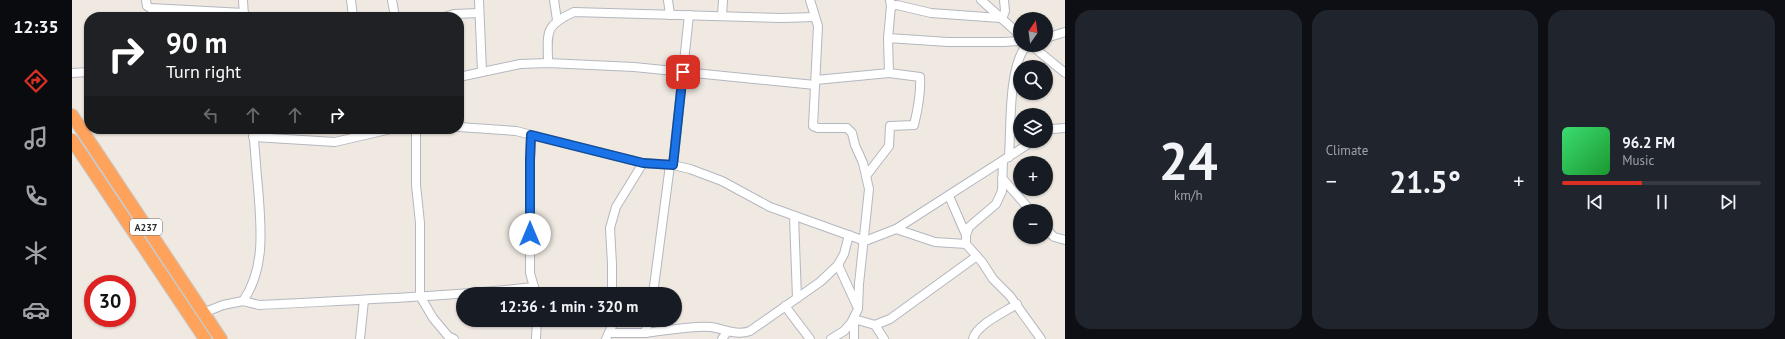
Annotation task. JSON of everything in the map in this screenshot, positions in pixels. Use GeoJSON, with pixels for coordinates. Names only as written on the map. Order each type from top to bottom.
{"type":"FeatureCollection","features":[{"type":"Feature","properties":{"kind":"highway","name":"A237"},"geometry":{"type":"LineString","coordinates":[[72,114],[84,132]]}},
{"type":"Feature","properties":{"kind":"highway","name":"A237"},"geometry":{"type":"LineString","coordinates":[[85,134],[221,339]]}},
{"type":"Feature","properties":{"kind":"highway","name":"A237"},"geometry":{"type":"LineString","coordinates":[[72,140],[205,339]]}},
{"type":"Feature","properties":{"kind":"street"},"geometry":{"type":"LineString","coordinates":[[146,0],[147,6],[150,8],[204,12]]}},
{"type":"Feature","properties":{"kind":"street"},"geometry":{"type":"LineString","coordinates":[[243,0],[244,12]]}},
{"type":"Feature","properties":{"kind":"street"},"geometry":{"type":"LineString","coordinates":[[351,0],[352,12]]}},
{"type":"Feature","properties":{"kind":"street"},"geometry":{"type":"LineString","coordinates":[[392,0],[394,12]]}},
{"type":"Feature","properties":{"kind":"street"},"geometry":{"type":"LineString","coordinates":[[479,0],[482,72]]}},
{"type":"Feature","properties":{"kind":"street"},"geometry":{"type":"LineString","coordinates":[[554,0],[557,20]]}},
{"type":"Feature","properties":{"kind":"street"},"geometry":{"type":"LineString","coordinates":[[668,0],[670,15]]}},
{"type":"Feature","properties":{"kind":"street"},"geometry":{"type":"LineString","coordinates":[[722,16],[723,0]]}},
{"type":"Feature","properties":{"kind":"street"},"geometry":{"type":"LineString","coordinates":[[810,0],[818,26],[813,126],[818,128],[847,128],[852,133],[869,189],[865,241],[859,284],[858,309],[854,319],[844,331],[831,339]]}},
{"type":"Feature","properties":{"kind":"street"},"geometry":{"type":"LineString","coordinates":[[981,0],[1013,29]]}},
{"type":"Feature","properties":{"kind":"street"},"geometry":{"type":"LineString","coordinates":[[1001,19],[1005,11],[1004,0]]}},
{"type":"Feature","properties":{"kind":"street"},"geometry":{"type":"LineString","coordinates":[[889,73],[888,38],[891,3],[931,13],[1001,19]]}},
{"type":"Feature","properties":{"kind":"street"},"geometry":{"type":"LineString","coordinates":[[548,63],[548,33],[557,20],[574,12],[670,15],[689,14],[782,18],[815,17]]}},
{"type":"Feature","properties":{"kind":"street"},"geometry":{"type":"LineString","coordinates":[[464,14],[479,13]]}},
{"type":"Feature","properties":{"kind":"street"},"geometry":{"type":"LineString","coordinates":[[654,287],[672,165],[689,14]]}},
{"type":"Feature","properties":{"kind":"street"},"geometry":{"type":"LineString","coordinates":[[1053,36],[1065,32]]}},
{"type":"Feature","properties":{"kind":"street"},"geometry":{"type":"LineString","coordinates":[[888,38],[948,42],[1013,41]]}},
{"type":"Feature","properties":{"kind":"street"},"geometry":{"type":"LineString","coordinates":[[1022,52],[1018,61],[1013,87],[1006,159],[1002,178],[1002,191],[996,204],[969,227],[966,235],[966,244],[993,278],[1017,304],[1041,339]]}},
{"type":"Feature","properties":{"kind":"street"},"geometry":{"type":"LineString","coordinates":[[1040,52],[1065,73]]}},
{"type":"Feature","properties":{"kind":"street"},"geometry":{"type":"LineString","coordinates":[[464,76],[520,64],[548,63],[634,67],[800,82],[816,82],[889,73],[920,77],[921,94],[914,125],[890,126],[889,146],[866,176]]}},
{"type":"Feature","properties":{"kind":"street"},"geometry":{"type":"LineString","coordinates":[[72,73],[84,72]]}},
{"type":"Feature","properties":{"kind":"street"},"geometry":{"type":"LineString","coordinates":[[464,127],[516,131],[643,163],[690,168],[722,181],[770,207],[865,241],[896,229],[1022,148]]}},
{"type":"Feature","properties":{"kind":"street"},"geometry":{"type":"LineString","coordinates":[[1053,129],[1065,128]]}},
{"type":"Feature","properties":{"kind":"street"},"geometry":{"type":"LineString","coordinates":[[243,301],[252,287],[259,263],[261,247],[253,134]]}},
{"type":"Feature","properties":{"kind":"street"},"geometry":{"type":"LineString","coordinates":[[262,134],[335,142],[357,134]]}},
{"type":"Feature","properties":{"kind":"street"},"geometry":{"type":"LineString","coordinates":[[416,134],[416,185],[420,223],[420,296],[433,318],[448,336],[454,339]]}},
{"type":"Feature","properties":{"kind":"street"},"geometry":{"type":"LineString","coordinates":[[531,135],[530,273],[534,287]]}},
{"type":"Feature","properties":{"kind":"street"},"geometry":{"type":"LineString","coordinates":[[612,287],[610,228],[616,206],[643,163]]}},
{"type":"Feature","properties":{"kind":"street"},"geometry":{"type":"LineString","coordinates":[[1002,178],[1025,204]]}},
{"type":"Feature","properties":{"kind":"street"},"geometry":{"type":"LineString","coordinates":[[949,196],[966,235]]}},
{"type":"Feature","properties":{"kind":"street"},"geometry":{"type":"LineString","coordinates":[[794,216],[797,298]]}},
{"type":"Feature","properties":{"kind":"street"},"geometry":{"type":"LineString","coordinates":[[896,229],[935,242],[966,244]]}},
{"type":"Feature","properties":{"kind":"street"},"geometry":{"type":"LineString","coordinates":[[608,336],[710,327],[724,336],[742,334],[750,331],[820,282],[838,266],[844,254],[848,236]]}},
{"type":"Feature","properties":{"kind":"street"},"geometry":{"type":"LineString","coordinates":[[1054,237],[1065,240]]}},
{"type":"Feature","properties":{"kind":"street"},"geometry":{"type":"LineString","coordinates":[[1054,237],[1065,247]]}},
{"type":"Feature","properties":{"kind":"street"},"geometry":{"type":"LineString","coordinates":[[854,319],[875,325],[890,319],[977,256]]}},
{"type":"Feature","properties":{"kind":"street"},"geometry":{"type":"LineString","coordinates":[[838,266],[858,309]]}},
{"type":"Feature","properties":{"kind":"street"},"geometry":{"type":"LineString","coordinates":[[203,313],[223,305],[243,301],[259,305],[456,294]]}},
{"type":"Feature","properties":{"kind":"street"},"geometry":{"type":"LineString","coordinates":[[360,339],[364,300]]}},
{"type":"Feature","properties":{"kind":"street"},"geometry":{"type":"LineString","coordinates":[[973,339],[982,326],[1017,304]]}},
{"type":"Feature","properties":{"kind":"street"},"geometry":{"type":"LineString","coordinates":[[785,306],[810,339]]}},
{"type":"Feature","properties":{"kind":"street"},"geometry":{"type":"LineString","coordinates":[[854,319],[854,339]]}},
{"type":"Feature","properties":{"kind":"street"},"geometry":{"type":"LineString","coordinates":[[875,325],[884,339]]}},
{"type":"Feature","properties":{"kind":"street"},"geometry":{"type":"LineString","coordinates":[[536,339],[537,327]]}},
{"type":"Feature","properties":{"kind":"street"},"geometry":{"type":"LineString","coordinates":[[645,333],[647,327]]}},
{"type":"Feature","properties":{"kind":"route"},"geometry":{"type":"LineString","coordinates":[[530,234],[531,135],[643,163],[673,165],[683,72]]}}]}
